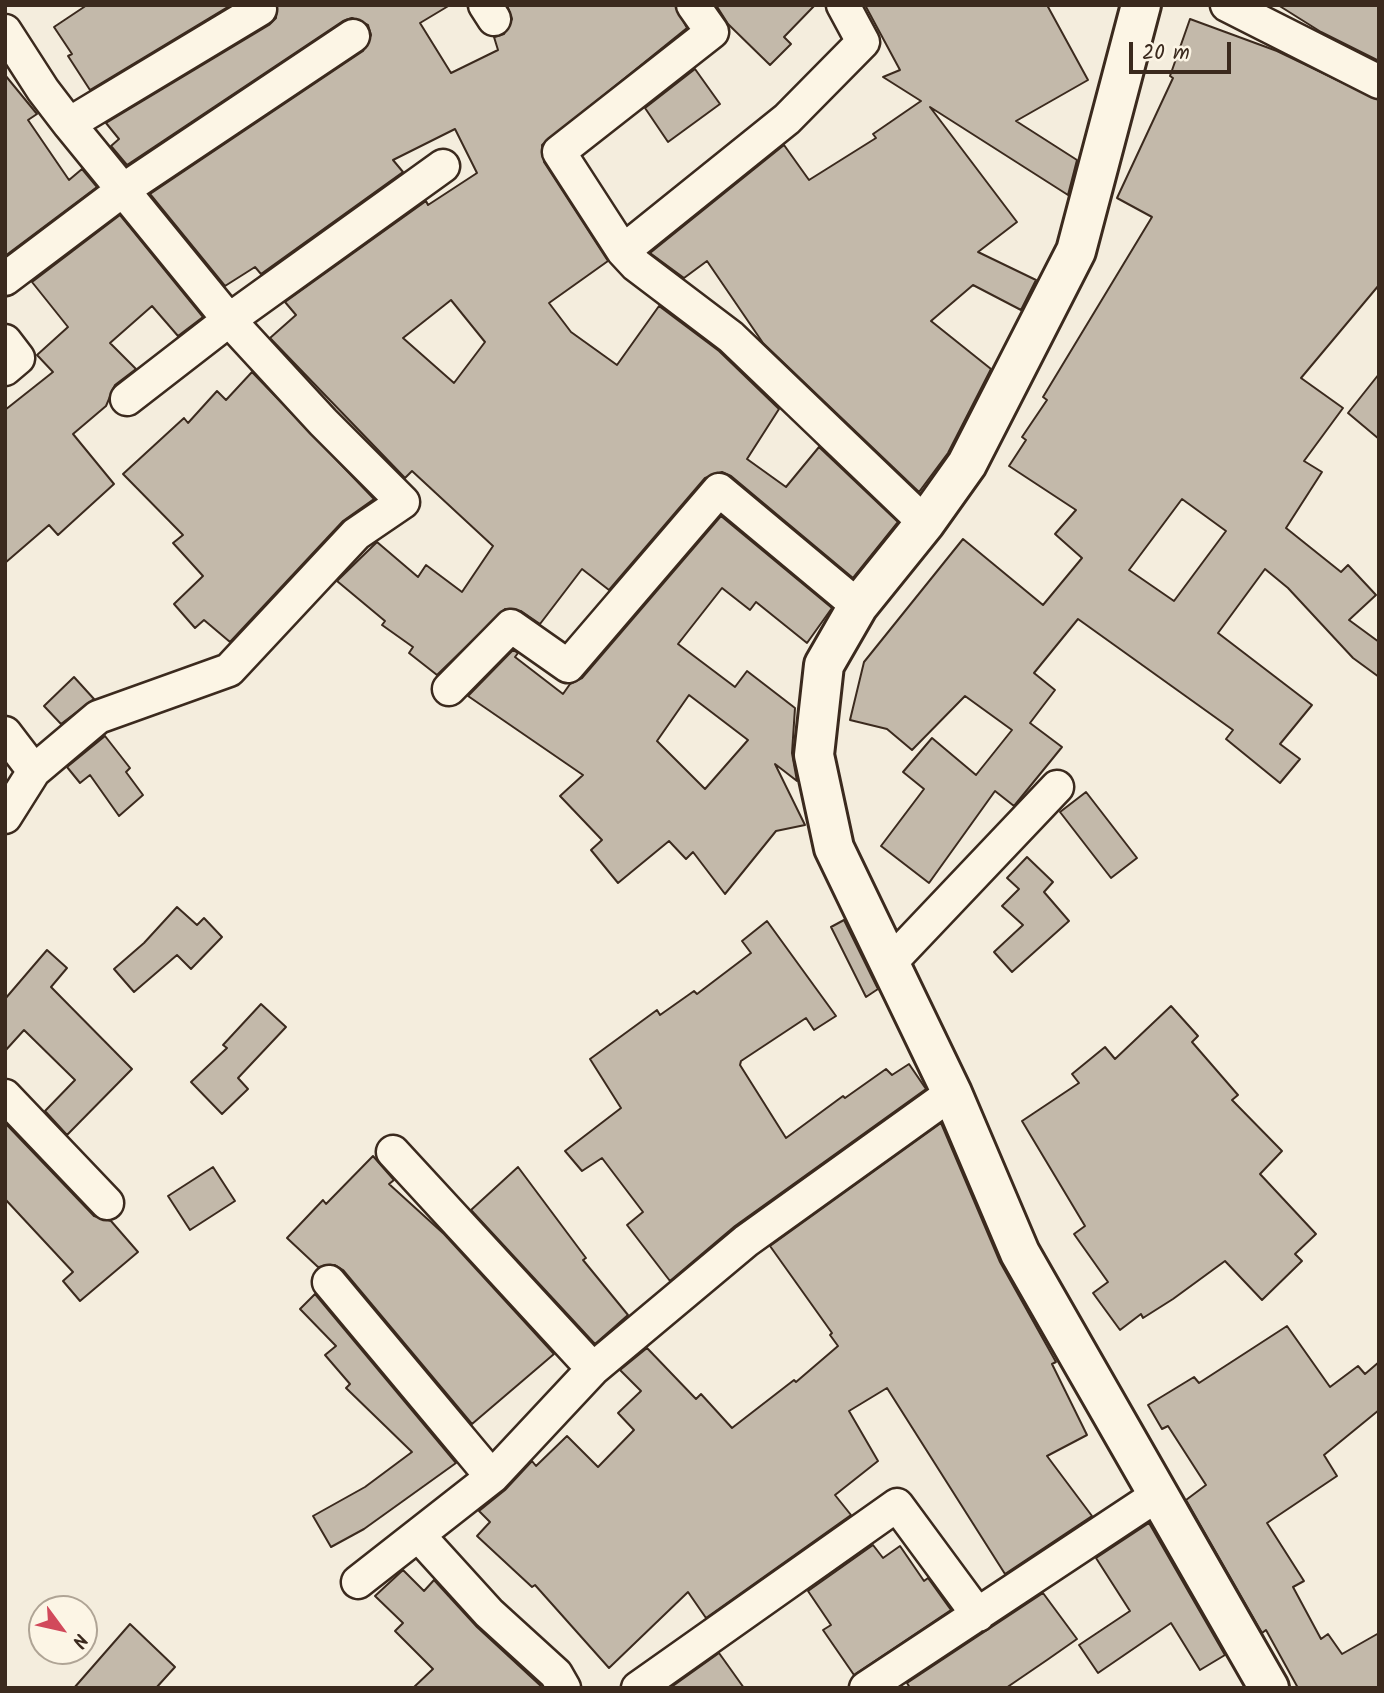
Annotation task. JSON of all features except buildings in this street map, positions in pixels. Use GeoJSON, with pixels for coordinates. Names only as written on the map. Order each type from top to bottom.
{"type":"FeatureCollection","features":[{"type":"Feature","properties":{"kind":"main road"},"geometry":{"type":"LineString","coordinates":[[1141,5],[1076,251],[967,464],[925,523],[858,606],[824,665],[814,755],[834,848],[952,1093],[1020,1253],[1269,1688]]}},
{"type":"Feature","properties":{"kind":"street"},"geometry":{"type":"LineString","coordinates":[[68,124],[260,9],[258,5]]}},
{"type":"Feature","properties":{"kind":"street"},"geometry":{"type":"LineString","coordinates":[[693,5],[712,32],[559,152],[623,251],[636,265],[731,337],[925,523]]}},
{"type":"Feature","properties":{"kind":"street"},"geometry":{"type":"LineString","coordinates":[[623,251],[787,119],[863,42],[843,5]]}},
{"type":"Feature","properties":{"kind":"street"},"geometry":{"type":"LineString","coordinates":[[1227,5],[1379,82]]}},
{"type":"Feature","properties":{"kind":"street"},"geometry":{"type":"LineString","coordinates":[[5,32],[68,124],[229,320],[323,422],[403,502],[356,534],[229,670],[98,717],[34,771],[5,817]]}},
{"type":"Feature","properties":{"kind":"street"},"geometry":{"type":"LineString","coordinates":[[5,279],[123,190],[353,36]]}},
{"type":"Feature","properties":{"kind":"street"},"geometry":{"type":"LineString","coordinates":[[127,399],[229,320],[443,166]]}},
{"type":"Feature","properties":{"kind":"street"},"geometry":{"type":"LineString","coordinates":[[5,341],[18,358],[5,369]]}},
{"type":"Feature","properties":{"kind":"street"},"geometry":{"type":"LineString","coordinates":[[449,689],[511,626],[568,666],[719,490],[858,606]]}},
{"type":"Feature","properties":{"kind":"street"},"geometry":{"type":"LineString","coordinates":[[5,733],[34,771]]}},
{"type":"Feature","properties":{"kind":"street"},"geometry":{"type":"LineString","coordinates":[[889,964],[1057,787]]}},
{"type":"Feature","properties":{"kind":"street"},"geometry":{"type":"LineString","coordinates":[[358,1582],[492,1477],[593,1369],[746,1241],[952,1093]]}},
{"type":"Feature","properties":{"kind":"street"},"geometry":{"type":"LineString","coordinates":[[5,1096],[107,1203]]}},
{"type":"Feature","properties":{"kind":"street"},"geometry":{"type":"LineString","coordinates":[[393,1152],[593,1369]]}},
{"type":"Feature","properties":{"kind":"street"},"geometry":{"type":"LineString","coordinates":[[330,1282],[492,1477]]}},
{"type":"Feature","properties":{"kind":"street"},"geometry":{"type":"LineString","coordinates":[[866,1688],[1158,1494]]}},
{"type":"Feature","properties":{"kind":"street"},"geometry":{"type":"LineString","coordinates":[[638,1688],[897,1505],[978,1615]]}},
{"type":"Feature","properties":{"kind":"street"},"geometry":{"type":"LineString","coordinates":[[419,1536],[489,1613],[556,1674],[564,1688]]}}]}
